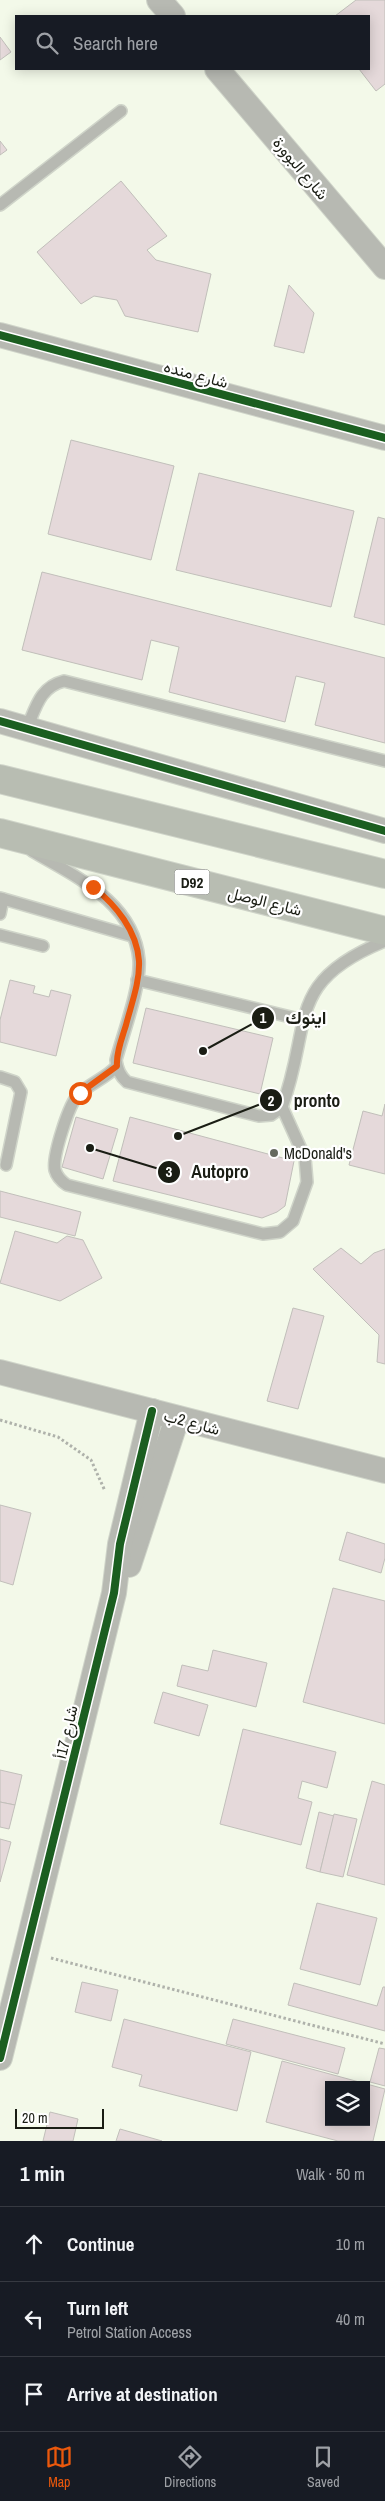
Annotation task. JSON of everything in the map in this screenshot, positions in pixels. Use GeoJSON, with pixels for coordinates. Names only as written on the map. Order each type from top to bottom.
{"type":"FeatureCollection","features":[{"type":"Feature","properties":{"kind":"main road"},"geometry":{"type":"LineString","coordinates":[[0,779],[385,874]]}},
{"type":"Feature","properties":{"kind":"main road","name":"شارع الوصل"},"geometry":{"type":"LineString","coordinates":[[1,834],[385,931]]}},
{"type":"Feature","properties":{"kind":"street"},"geometry":{"type":"LineString","coordinates":[[159,0],[172,15]]}},
{"type":"Feature","properties":{"kind":"street","name":"شارع البوورة"},"geometry":{"type":"LineString","coordinates":[[218,70],[385,267]]}},
{"type":"Feature","properties":{"kind":"street","name":"شارع منده"},"geometry":{"type":"LineString","coordinates":[[0,336],[385,438]]}},
{"type":"Feature","properties":{"kind":"street"},"geometry":{"type":"LineString","coordinates":[[0,721],[385,830]]}},
{"type":"Feature","properties":{"kind":"street","name":"شارع 2ب"},"geometry":{"type":"LineString","coordinates":[[0,1372],[385,1471]]}},
{"type":"Feature","properties":{"kind":"street","name":"شارع 17أ"},"geometry":{"type":"LineString","coordinates":[[0,2058],[28,1952],[114,1593],[119,1552],[152,1411]]}},
{"type":"Feature","properties":{"kind":"street","name":"شارع 17أ"},"geometry":{"type":"LineString","coordinates":[[114,1593],[135,1548],[177,1418]]}},
{"type":"Feature","properties":{"kind":"lane"},"geometry":{"type":"LineString","coordinates":[[0,205],[121,111]]}},
{"type":"Feature","properties":{"kind":"lane"},"geometry":{"type":"LineString","coordinates":[[27,728],[44,690],[64,681],[385,762]]}},
{"type":"Feature","properties":{"kind":"lane"},"geometry":{"type":"LineString","coordinates":[[1,834],[99,892],[116,908],[132,936],[139,961],[137,980],[117,1066],[118,1072],[127,1082],[260,1116],[271,1115],[282,1107]]}},
{"type":"Feature","properties":{"kind":"lane"},"geometry":{"type":"LineString","coordinates":[[0,914],[2,899],[132,936]]}},
{"type":"Feature","properties":{"kind":"lane"},"geometry":{"type":"LineString","coordinates":[[0,935],[43,946]]}},
{"type":"Feature","properties":{"kind":"lane"},"geometry":{"type":"LineString","coordinates":[[117,1066],[80,1093],[69,1109],[55,1164],[58,1176],[62,1182],[67,1185],[263,1234],[280,1232],[293,1222],[307,1182],[305,1158],[282,1107],[303,1020],[310,1001],[331,971],[347,959],[385,941]]}},
{"type":"Feature","properties":{"kind":"lane"},"geometry":{"type":"LineString","coordinates":[[137,980],[303,1020]]}},
{"type":"Feature","properties":{"kind":"lane"},"geometry":{"type":"LineString","coordinates":[[0,1077],[15,1082],[21,1092],[6,1165]]}},
{"type":"Feature","properties":{"kind":"path"},"geometry":{"type":"LineString","coordinates":[[0,1420],[58,1437],[92,1460],[108,1497]]}},
{"type":"Feature","properties":{"kind":"path"},"geometry":{"type":"LineString","coordinates":[[28,1952],[385,2044]]}},
{"type":"Feature","properties":{"kind":"building"},"geometry":{"type":"Polygon","coordinates":[[[356,0],[385,0],[385,84],[376,91],[360,70],[370,70],[370,15],[336,15],[356,0]]]}},
{"type":"Feature","properties":{"kind":"building"},"geometry":{"type":"Polygon","coordinates":[[[0,37],[11,52],[0,60],[0,37]]]}},
{"type":"Feature","properties":{"kind":"building"},"geometry":{"type":"Polygon","coordinates":[[[0,141],[7,150],[0,155],[0,141]]]}},
{"type":"Feature","properties":{"kind":"building"},"geometry":{"type":"Polygon","coordinates":[[[121,181],[167,236],[147,250],[156,260],[211,274],[198,332],[125,316],[117,300],[94,296],[81,304],[37,252],[121,181]]]}},
{"type":"Feature","properties":{"kind":"building"},"geometry":{"type":"Polygon","coordinates":[[[289,285],[314,313],[304,353],[274,346],[289,285]]]}},
{"type":"Feature","properties":{"kind":"building"},"geometry":{"type":"Polygon","coordinates":[[[71,440],[174,466],[151,560],[48,534],[71,440]]]}},
{"type":"Feature","properties":{"kind":"building"},"geometry":{"type":"Polygon","coordinates":[[[199,473],[354,511],[331,607],[176,570],[199,473]]]}},
{"type":"Feature","properties":{"kind":"building"},"geometry":{"type":"Polygon","coordinates":[[[378,517],[385,519],[385,625],[354,617],[378,517]]]}},
{"type":"Feature","properties":{"kind":"building"},"geometry":{"type":"Polygon","coordinates":[[[42,572],[385,658],[385,743],[315,725],[325,683],[296,676],[285,722],[169,692],[179,647],[151,640],[142,680],[22,650],[42,572]]]}},
{"type":"Feature","properties":{"kind":"building"},"geometry":{"type":"Polygon","coordinates":[[[10,980],[35,986],[33,993],[49,997],[51,990],[71,995],[56,1056],[0,1042],[0,1020],[10,980]]]}},
{"type":"Feature","properties":{"kind":"building"},"geometry":{"type":"Polygon","coordinates":[[[146,1008],[273,1038],[260,1094],[133,1063],[146,1008]]]}},
{"type":"Feature","properties":{"kind":"building"},"geometry":{"type":"Polygon","coordinates":[[[385,1104],[385,1174],[349,1165],[363,1111],[382,1116],[385,1104]]]}},
{"type":"Feature","properties":{"kind":"building"},"geometry":{"type":"Polygon","coordinates":[[[76,1117],[118,1129],[103,1179],[62,1167],[76,1117]]]}},
{"type":"Feature","properties":{"kind":"building"},"geometry":{"type":"Polygon","coordinates":[[[130,1117],[294,1161],[285,1206],[277,1212],[262,1218],[113,1181],[130,1117]]]}},
{"type":"Feature","properties":{"kind":"building"},"geometry":{"type":"Polygon","coordinates":[[[0,1191],[81,1212],[75,1236],[0,1217],[0,1191]]]}},
{"type":"Feature","properties":{"kind":"building"},"geometry":{"type":"Polygon","coordinates":[[[15,1231],[57,1243],[67,1236],[83,1240],[102,1278],[60,1301],[0,1283],[15,1231]]]}},
{"type":"Feature","properties":{"kind":"building"},"geometry":{"type":"Polygon","coordinates":[[[341,1248],[361,1264],[374,1253],[385,1249],[385,1364],[377,1362],[379,1335],[313,1269],[341,1248]]]}},
{"type":"Feature","properties":{"kind":"building"},"geometry":{"type":"Polygon","coordinates":[[[293,1308],[324,1316],[298,1409],[267,1401],[293,1308]]]}},
{"type":"Feature","properties":{"kind":"building"},"geometry":{"type":"Polygon","coordinates":[[[0,1505],[31,1513],[13,1585],[0,1581],[0,1505]]]}},
{"type":"Feature","properties":{"kind":"building"},"geometry":{"type":"Polygon","coordinates":[[[347,1532],[385,1544],[385,1558],[381,1573],[339,1560],[347,1532]]]}},
{"type":"Feature","properties":{"kind":"building"},"geometry":{"type":"Polygon","coordinates":[[[333,1588],[385,1601],[385,1724],[303,1702],[333,1588]]]}},
{"type":"Feature","properties":{"kind":"building"},"geometry":{"type":"Polygon","coordinates":[[[213,1650],[267,1663],[256,1707],[177,1686],[182,1665],[208,1671],[213,1650]]]}},
{"type":"Feature","properties":{"kind":"building"},"geometry":{"type":"Polygon","coordinates":[[[163,1692],[208,1705],[199,1736],[154,1723],[163,1692]]]}},
{"type":"Feature","properties":{"kind":"building"},"geometry":{"type":"Polygon","coordinates":[[[243,1729],[336,1752],[327,1788],[302,1781],[298,1798],[312,1802],[301,1845],[220,1824],[243,1729]]]}},
{"type":"Feature","properties":{"kind":"building"},"geometry":{"type":"Polygon","coordinates":[[[0,1770],[22,1775],[15,1805],[0,1802],[0,1770]]]}},
{"type":"Feature","properties":{"kind":"building"},"geometry":{"type":"Polygon","coordinates":[[[372,1781],[385,1785],[385,1885],[347,1875],[372,1781]]]}},
{"type":"Feature","properties":{"kind":"building"},"geometry":{"type":"Polygon","coordinates":[[[0,1802],[15,1805],[9,1829],[0,1827],[0,1802]]]}},
{"type":"Feature","properties":{"kind":"building"},"geometry":{"type":"Polygon","coordinates":[[[319,1812],[334,1816],[320,1872],[306,1868],[319,1812]]]}},
{"type":"Feature","properties":{"kind":"building"},"geometry":{"type":"Polygon","coordinates":[[[334,1814],[357,1819],[343,1877],[320,1872],[334,1814]]]}},
{"type":"Feature","properties":{"kind":"building"},"geometry":{"type":"Polygon","coordinates":[[[0,1839],[11,1842],[0,1882],[0,1839]]]}},
{"type":"Feature","properties":{"kind":"building"},"geometry":{"type":"Polygon","coordinates":[[[317,1903],[377,1918],[360,1985],[300,1969],[317,1903]]]}},
{"type":"Feature","properties":{"kind":"building"},"geometry":{"type":"Polygon","coordinates":[[[82,1982],[118,1990],[111,2021],[75,2012],[82,1982]]]}},
{"type":"Feature","properties":{"kind":"building"},"geometry":{"type":"Polygon","coordinates":[[[294,1983],[377,2006],[383,1987],[385,1987],[385,2031],[288,2005],[294,1983]]]}},
{"type":"Feature","properties":{"kind":"building"},"geometry":{"type":"Polygon","coordinates":[[[124,2019],[251,2052],[237,2111],[139,2086],[142,2075],[112,2067],[124,2019]]]}},
{"type":"Feature","properties":{"kind":"building"},"geometry":{"type":"Polygon","coordinates":[[[233,2019],[345,2048],[338,2074],[226,2044],[233,2019]]]}},
{"type":"Feature","properties":{"kind":"building"},"geometry":{"type":"Polygon","coordinates":[[[379,2048],[385,2049],[385,2086],[370,2082],[379,2048]]]}},
{"type":"Feature","properties":{"kind":"building"},"geometry":{"type":"Polygon","coordinates":[[[282,2061],[356,2081],[325,2081],[325,2126],[370,2126],[370,2085],[385,2089],[373,2141],[338,2141],[266,2122],[282,2061]]]}},
{"type":"Feature","properties":{"kind":"building"},"geometry":{"type":"Polygon","coordinates":[[[50,2112],[78,2119],[73,2141],[43,2141],[50,2112]]]}},
{"type":"Feature","properties":{"kind":"building"},"geometry":{"type":"Polygon","coordinates":[[[120,2129],[162,2141],[116,2141],[120,2129]]]}},
{"type":"Feature","properties":{"kind":"cycle path"},"geometry":{"type":"LineString","coordinates":[[0,335],[385,438]]}},
{"type":"Feature","properties":{"kind":"cycle path"},"geometry":{"type":"LineString","coordinates":[[0,721],[385,831]]}},
{"type":"Feature","properties":{"kind":"cycle path"},"geometry":{"type":"LineString","coordinates":[[0,2058],[114,1593],[120,1544],[152,1411]]}},
{"type":"Feature","properties":{"kind":"place","name":"اينوك"},"geometry":{"type":"Point","coordinates":[203,1051]}},
{"type":"Feature","properties":{"kind":"place","name":"pronto"},"geometry":{"type":"Point","coordinates":[178,1136]}},
{"type":"Feature","properties":{"kind":"place","name":"Autopro"},"geometry":{"type":"Point","coordinates":[90,1148]}},
{"type":"Feature","properties":{"kind":"place","name":"McDonald's"},"geometry":{"type":"Point","coordinates":[274,1153]}},
{"type":"Feature","properties":{"kind":"route"},"geometry":{"type":"LineString","coordinates":[[80,1093],[112,1072],[117,1066],[116,1060],[137,980],[139,961],[132,936],[125,922],[116,908],[93,887]]}}]}
